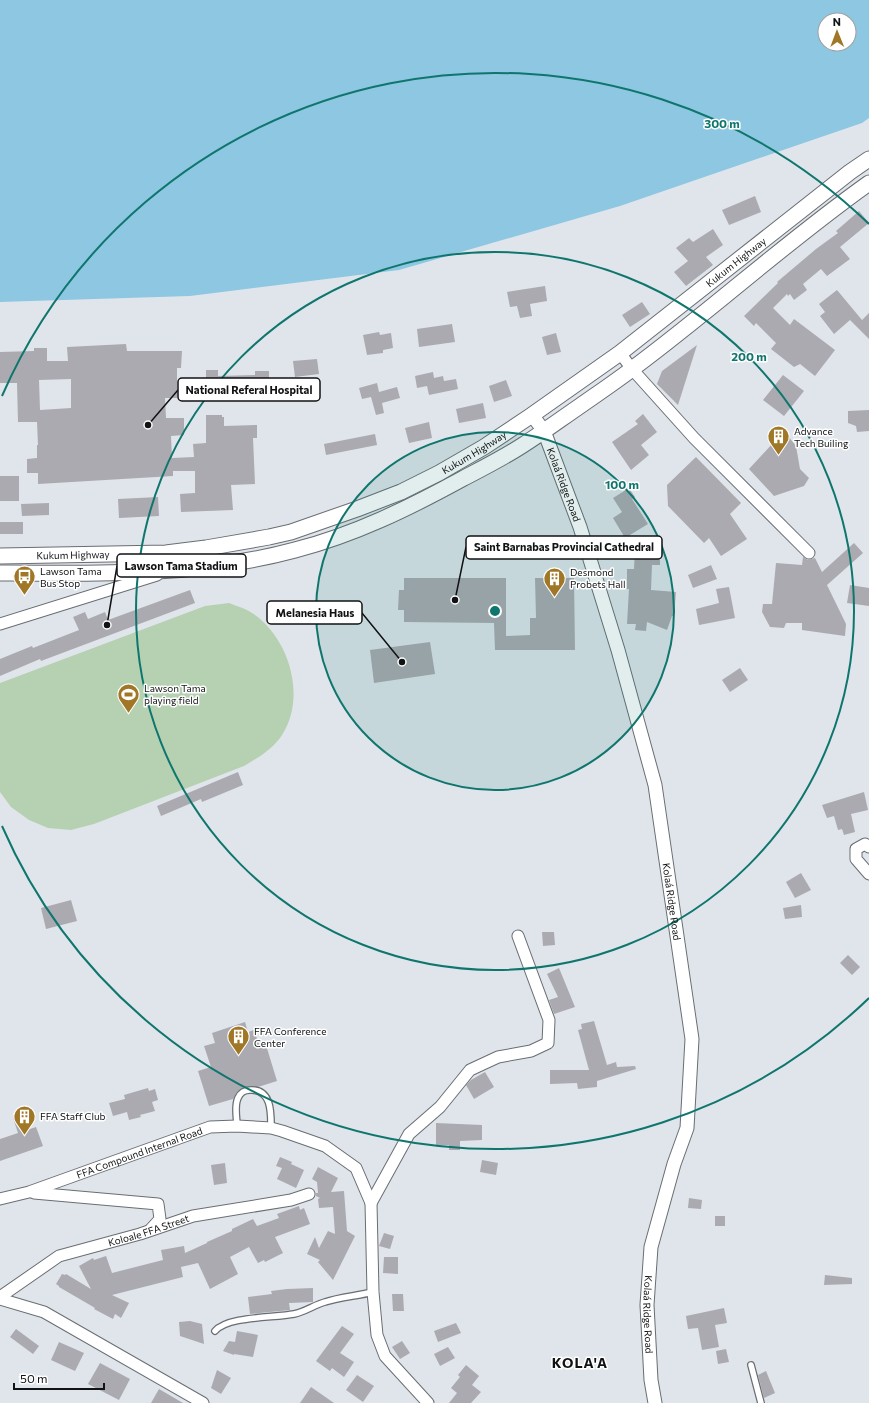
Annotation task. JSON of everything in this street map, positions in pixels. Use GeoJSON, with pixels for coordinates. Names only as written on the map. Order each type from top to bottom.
{"type":"FeatureCollection","features":[{"type":"Feature","properties":{"kind":"main road","name":"Kukum Highway"},"geometry":{"type":"LineString","coordinates":[[0,556],[166,553],[269,537],[291,532],[357,509],[420,482],[439,473],[484,447],[620,353],[844,176],[869,160]]}},
{"type":"Feature","properties":{"kind":"main road","name":"Kukum Highway"},"geometry":{"type":"LineString","coordinates":[[0,573],[89,573],[171,570],[212,566],[262,558],[326,541],[404,510],[521,447],[544,431],[632,369],[869,183]]}},
{"type":"Feature","properties":{"kind":"street"},"geometry":{"type":"LineString","coordinates":[[620,353],[632,369],[694,438],[809,553]]}},
{"type":"Feature","properties":{"kind":"street","name":"Kolaá Ridge Road"},"geometry":{"type":"LineString","coordinates":[[532,415],[544,431],[580,527],[618,650],[655,785],[692,1039],[687,1128],[674,1164],[651,1247],[647,1305],[650,1380],[655,1403]]}},
{"type":"Feature","properties":{"kind":"street"},"geometry":{"type":"LineString","coordinates":[[0,624],[171,570]]}},
{"type":"Feature","properties":{"kind":"street"},"geometry":{"type":"LineString","coordinates":[[869,847],[865,844],[856,849],[856,859],[869,874]]}},
{"type":"Feature","properties":{"kind":"street"},"geometry":{"type":"LineString","coordinates":[[428,1403],[385,1356],[377,1335],[373,1292],[371,1203],[409,1134],[440,1107],[470,1070],[498,1058],[531,1051],[548,1043],[549,1020],[518,936]]}},
{"type":"Feature","properties":{"kind":"street","name":"FFA Compound Internal Road"},"geometry":{"type":"LineString","coordinates":[[0,1199],[29,1192],[210,1127],[237,1126],[271,1128],[325,1146],[356,1168],[371,1203]]}},
{"type":"Feature","properties":{"kind":"street"},"geometry":{"type":"LineString","coordinates":[[29,1192],[158,1204],[160,1219],[150,1230]]}},
{"type":"Feature","properties":{"kind":"street","name":"Koloale FFA Street"},"geometry":{"type":"LineString","coordinates":[[0,1298],[59,1256],[193,1216],[291,1200],[309,1194]]}},
{"type":"Feature","properties":{"kind":"street"},"geometry":{"type":"LineString","coordinates":[[0,1298],[44,1312],[203,1403]]}},
{"type":"Feature","properties":{"kind":"lane"},"geometry":{"type":"LineString","coordinates":[[237,1126],[236,1107],[238,1098],[243,1092],[255,1090],[264,1094],[268,1100],[271,1128]]}},
{"type":"Feature","properties":{"kind":"lane"},"geometry":{"type":"LineString","coordinates":[[215,1332],[220,1326],[243,1319],[257,1319],[296,1314],[325,1302],[373,1292]]}},
{"type":"Feature","properties":{"kind":"lane"},"geometry":{"type":"LineString","coordinates":[[751,1365],[761,1403]]}},
{"type":"Feature","properties":{"kind":"green space"},"geometry":{"type":"Polygon","coordinates":[[[229,603],[249,611],[265,624],[276,637],[284,652],[290,669],[293,686],[293,703],[289,720],[282,735],[270,749],[244,766],[94,824],[71,830],[48,828],[29,820],[11,807],[0,792],[0,683],[205,606],[229,603]]]}},
{"type":"Feature","properties":{"kind":"water"},"geometry":{"type":"Polygon","coordinates":[[[0,0],[869,0],[869,118],[862,123],[620,206],[399,270],[190,296],[0,302],[0,0]]]}},
{"type":"Feature","properties":{"kind":"building"},"geometry":{"type":"Polygon","coordinates":[[[755,196],[761,212],[729,225],[722,210],[755,196]]]}},
{"type":"Feature","properties":{"kind":"building"},"geometry":{"type":"Polygon","coordinates":[[[859,211],[869,223],[840,247],[850,259],[827,276],[821,269],[803,284],[807,290],[794,300],[790,294],[788,296],[787,294],[773,308],[790,325],[794,319],[835,350],[815,376],[800,364],[794,367],[771,349],[776,343],[756,323],[754,326],[744,316],[778,283],[777,282],[816,249],[838,233],[836,231],[859,211]]]}},
{"type":"Feature","properties":{"kind":"building"},"geometry":{"type":"Polygon","coordinates":[[[713,229],[723,245],[706,257],[713,265],[686,286],[674,272],[688,261],[676,248],[689,238],[693,242],[713,229]]]}},
{"type":"Feature","properties":{"kind":"building"},"geometry":{"type":"Polygon","coordinates":[[[545,286],[547,301],[530,304],[532,316],[520,318],[517,306],[510,307],[507,292],[545,286]]]}},
{"type":"Feature","properties":{"kind":"building"},"geometry":{"type":"Polygon","coordinates":[[[837,290],[862,320],[869,313],[869,339],[850,320],[834,334],[820,316],[825,312],[819,304],[837,290]]]}},
{"type":"Feature","properties":{"kind":"building"},"geometry":{"type":"Polygon","coordinates":[[[642,302],[650,314],[630,327],[622,315],[642,302]]]}},
{"type":"Feature","properties":{"kind":"building"},"geometry":{"type":"Polygon","coordinates":[[[452,324],[455,342],[419,347],[417,329],[452,324]]]}},
{"type":"Feature","properties":{"kind":"building"},"geometry":{"type":"Polygon","coordinates":[[[379,332],[380,335],[391,333],[393,348],[383,350],[383,353],[367,355],[363,335],[379,332]]]}},
{"type":"Feature","properties":{"kind":"building"},"geometry":{"type":"Polygon","coordinates":[[[556,333],[561,352],[547,355],[542,337],[556,333]]]}},
{"type":"Feature","properties":{"kind":"building"},"geometry":{"type":"Polygon","coordinates":[[[126,344],[127,351],[182,351],[181,368],[177,368],[177,398],[165,398],[166,418],[184,418],[184,435],[171,436],[172,458],[194,457],[193,444],[206,443],[206,415],[222,415],[222,417],[224,417],[224,426],[257,425],[257,438],[253,438],[255,484],[231,485],[233,510],[181,512],[180,494],[195,493],[195,471],[173,471],[173,476],[38,484],[38,473],[27,473],[27,459],[37,458],[37,422],[18,422],[17,383],[0,383],[0,352],[34,351],[34,348],[47,348],[47,361],[68,361],[67,347],[126,344]],[[71,379],[39,380],[40,410],[71,408],[71,379]]]}},
{"type":"Feature","properties":{"kind":"building"},"geometry":{"type":"Polygon","coordinates":[[[697,345],[678,405],[657,384],[662,371],[697,345]]]}},
{"type":"Feature","properties":{"kind":"building"},"geometry":{"type":"Polygon","coordinates":[[[317,359],[319,374],[295,377],[293,361],[317,359]]]}},
{"type":"Feature","properties":{"kind":"building"},"geometry":{"type":"Polygon","coordinates":[[[206,370],[218,370],[218,376],[255,375],[255,371],[269,371],[269,393],[255,393],[255,389],[219,390],[219,393],[206,393],[206,370]]]}},
{"type":"Feature","properties":{"kind":"building"},"geometry":{"type":"Polygon","coordinates":[[[433,372],[434,378],[443,376],[444,381],[456,379],[458,389],[429,395],[427,386],[417,388],[415,376],[433,372]]]}},
{"type":"Feature","properties":{"kind":"building"},"geometry":{"type":"Polygon","coordinates":[[[783,375],[804,391],[784,416],[763,400],[783,375]]]}},
{"type":"Feature","properties":{"kind":"building"},"geometry":{"type":"Polygon","coordinates":[[[506,380],[512,396],[494,402],[489,386],[506,380]]]}},
{"type":"Feature","properties":{"kind":"building"},"geometry":{"type":"Polygon","coordinates":[[[377,383],[379,392],[397,387],[400,398],[382,403],[384,413],[376,415],[371,397],[362,399],[359,388],[377,383]]]}},
{"type":"Feature","properties":{"kind":"building"},"geometry":{"type":"Polygon","coordinates":[[[483,403],[486,418],[459,423],[456,409],[483,403]]]}},
{"type":"Feature","properties":{"kind":"building"},"geometry":{"type":"Polygon","coordinates":[[[869,410],[869,431],[857,432],[856,426],[848,423],[848,411],[869,410]]]}},
{"type":"Feature","properties":{"kind":"building"},"geometry":{"type":"Polygon","coordinates":[[[643,414],[657,432],[641,445],[649,455],[631,470],[612,442],[638,424],[635,421],[643,414]]]}},
{"type":"Feature","properties":{"kind":"building"},"geometry":{"type":"Polygon","coordinates":[[[429,422],[432,438],[409,443],[405,428],[429,422]]]}},
{"type":"Feature","properties":{"kind":"building","name":"Advance Tech Builing"},"geometry":{"type":"Polygon","coordinates":[[[784,431],[796,446],[800,469],[809,478],[804,486],[774,496],[749,469],[784,431]]]}},
{"type":"Feature","properties":{"kind":"building"},"geometry":{"type":"Polygon","coordinates":[[[375,434],[377,445],[326,455],[324,444],[375,434]]]}},
{"type":"Feature","properties":{"kind":"building"},"geometry":{"type":"Polygon","coordinates":[[[696,457],[741,503],[730,514],[747,539],[721,556],[709,538],[704,543],[668,506],[667,485],[696,457]]]}},
{"type":"Feature","properties":{"kind":"building"},"geometry":{"type":"Polygon","coordinates":[[[0,476],[19,476],[19,501],[0,501],[0,476]]]}},
{"type":"Feature","properties":{"kind":"building"},"geometry":{"type":"Polygon","coordinates":[[[629,488],[635,497],[632,499],[648,524],[625,538],[613,518],[622,512],[613,498],[629,488]]]}},
{"type":"Feature","properties":{"kind":"building"},"geometry":{"type":"Polygon","coordinates":[[[158,497],[159,516],[119,518],[118,499],[158,497]]]}},
{"type":"Feature","properties":{"kind":"building"},"geometry":{"type":"Polygon","coordinates":[[[49,503],[49,515],[22,516],[21,504],[49,503]]]}},
{"type":"Feature","properties":{"kind":"building"},"geometry":{"type":"Polygon","coordinates":[[[0,522],[23,522],[23,534],[0,534],[0,522]]]}},
{"type":"Feature","properties":{"kind":"building"},"geometry":{"type":"Polygon","coordinates":[[[854,543],[863,553],[827,585],[846,624],[845,636],[802,630],[802,623],[786,623],[784,628],[770,627],[762,612],[763,604],[772,604],[776,563],[802,565],[803,557],[808,560],[815,558],[822,572],[854,543]]]}},
{"type":"Feature","properties":{"kind":"building"},"geometry":{"type":"Polygon","coordinates":[[[635,547],[660,548],[660,565],[652,565],[651,590],[676,592],[674,616],[672,616],[667,630],[647,622],[646,631],[635,630],[636,624],[627,624],[629,589],[627,589],[627,569],[634,569],[635,547]]]}},
{"type":"Feature","properties":{"kind":"building"},"geometry":{"type":"Polygon","coordinates":[[[711,565],[717,579],[693,588],[688,575],[711,565]]]}},
{"type":"Feature","properties":{"kind":"building"},"geometry":{"type":"Polygon","coordinates":[[[404,578],[506,578],[506,636],[530,635],[530,618],[536,618],[535,578],[574,578],[575,650],[495,650],[494,623],[404,622],[404,610],[398,610],[399,590],[404,590],[404,578]]]}},
{"type":"Feature","properties":{"kind":"building"},"geometry":{"type":"Polygon","coordinates":[[[850,585],[869,588],[869,606],[847,603],[850,585]]]}},
{"type":"Feature","properties":{"kind":"building"},"geometry":{"type":"Polygon","coordinates":[[[729,587],[735,618],[699,625],[696,609],[719,603],[716,589],[729,587]]]}},
{"type":"Feature","properties":{"kind":"building"},"geometry":{"type":"Polygon","coordinates":[[[190,590],[195,603],[41,661],[40,659],[0,676],[0,659],[79,630],[73,617],[85,612],[88,619],[105,612],[108,620],[190,590]]]}},
{"type":"Feature","properties":{"kind":"building"},"geometry":{"type":"Polygon","coordinates":[[[430,642],[435,674],[374,683],[370,650],[430,642]]]}},
{"type":"Feature","properties":{"kind":"building"},"geometry":{"type":"Polygon","coordinates":[[[740,668],[748,680],[730,692],[722,680],[740,668]]]}},
{"type":"Feature","properties":{"kind":"building"},"geometry":{"type":"Polygon","coordinates":[[[238,772],[243,785],[202,802],[201,799],[161,816],[157,806],[238,772]]]}},
{"type":"Feature","properties":{"kind":"building"},"geometry":{"type":"Polygon","coordinates":[[[864,792],[868,810],[851,814],[855,832],[844,835],[842,829],[838,830],[834,816],[827,818],[822,805],[864,792]]]}},
{"type":"Feature","properties":{"kind":"building"},"geometry":{"type":"Polygon","coordinates":[[[801,873],[811,890],[795,898],[786,882],[801,873]]]}},
{"type":"Feature","properties":{"kind":"building"},"geometry":{"type":"Polygon","coordinates":[[[71,900],[77,921],[46,929],[41,908],[71,900]]]}},
{"type":"Feature","properties":{"kind":"building"},"geometry":{"type":"Polygon","coordinates":[[[801,905],[802,917],[785,919],[783,908],[801,905]]]}},
{"type":"Feature","properties":{"kind":"building"},"geometry":{"type":"Polygon","coordinates":[[[542,932],[554,932],[555,945],[543,946],[542,932]]]}},
{"type":"Feature","properties":{"kind":"building"},"geometry":{"type":"Polygon","coordinates":[[[848,955],[860,967],[852,975],[840,963],[848,955]]]}},
{"type":"Feature","properties":{"kind":"building"},"geometry":{"type":"Polygon","coordinates":[[[559,968],[575,1007],[554,1014],[549,1000],[558,997],[547,974],[559,968]]]}},
{"type":"Feature","properties":{"kind":"building"},"geometry":{"type":"Polygon","coordinates":[[[594,1021],[607,1065],[616,1062],[617,1067],[635,1066],[636,1069],[597,1081],[597,1087],[578,1089],[577,1083],[550,1084],[550,1070],[589,1070],[578,1030],[582,1029],[581,1024],[594,1021]]]}},
{"type":"Feature","properties":{"kind":"building","name":"FFA Conference Center"},"geometry":{"type":"Polygon","coordinates":[[[245,1022],[248,1032],[254,1030],[260,1047],[266,1045],[277,1081],[258,1087],[245,1087],[237,1092],[233,1099],[209,1106],[198,1071],[211,1067],[204,1046],[215,1043],[212,1033],[245,1022]]]}},
{"type":"Feature","properties":{"kind":"building"},"geometry":{"type":"Polygon","coordinates":[[[485,1072],[494,1087],[474,1099],[466,1085],[471,1080],[485,1072]]]}},
{"type":"Feature","properties":{"kind":"building"},"geometry":{"type":"Polygon","coordinates":[[[148,1088],[149,1091],[155,1089],[158,1100],[152,1102],[155,1111],[129,1120],[127,1112],[113,1116],[109,1103],[125,1099],[124,1095],[148,1088]]]}},
{"type":"Feature","properties":{"kind":"building","name":"FFA Staff Club"},"geometry":{"type":"Polygon","coordinates":[[[25,1114],[30,1129],[36,1127],[43,1146],[0,1161],[0,1139],[18,1133],[13,1118],[25,1114]]]}},
{"type":"Feature","properties":{"kind":"building"},"geometry":{"type":"Polygon","coordinates":[[[436,1123],[482,1125],[482,1140],[460,1141],[460,1150],[449,1150],[449,1145],[436,1145],[436,1123]]]}},
{"type":"Feature","properties":{"kind":"building"},"geometry":{"type":"Polygon","coordinates":[[[280,1157],[292,1162],[291,1164],[304,1170],[296,1188],[277,1179],[282,1168],[276,1166],[280,1157]]]}},
{"type":"Feature","properties":{"kind":"building"},"geometry":{"type":"Polygon","coordinates":[[[482,1160],[498,1163],[496,1175],[480,1172],[482,1160]]]}},
{"type":"Feature","properties":{"kind":"building"},"geometry":{"type":"Polygon","coordinates":[[[225,1163],[227,1183],[214,1185],[211,1165],[225,1163]]]}},
{"type":"Feature","properties":{"kind":"building"},"geometry":{"type":"Polygon","coordinates":[[[318,1167],[338,1178],[331,1192],[344,1191],[347,1231],[355,1236],[333,1280],[318,1262],[320,1260],[307,1254],[315,1237],[319,1248],[328,1231],[335,1234],[333,1207],[319,1208],[318,1199],[320,1198],[316,1196],[316,1193],[318,1193],[317,1182],[312,1179],[318,1167]]]}},
{"type":"Feature","properties":{"kind":"building"},"geometry":{"type":"Polygon","coordinates":[[[689,1198],[702,1200],[701,1209],[688,1208],[689,1198]]]}},
{"type":"Feature","properties":{"kind":"building"},"geometry":{"type":"Polygon","coordinates":[[[299,1206],[300,1210],[304,1208],[310,1224],[275,1237],[283,1253],[265,1262],[264,1260],[258,1263],[249,1247],[230,1257],[238,1274],[210,1289],[198,1263],[181,1267],[183,1277],[112,1295],[129,1303],[121,1318],[115,1314],[113,1319],[94,1309],[95,1308],[56,1284],[62,1274],[66,1274],[91,1289],[79,1266],[93,1258],[94,1260],[106,1256],[112,1273],[163,1260],[161,1250],[184,1246],[185,1253],[232,1231],[232,1229],[253,1219],[257,1226],[279,1218],[277,1214],[299,1206]]]}},
{"type":"Feature","properties":{"kind":"building"},"geometry":{"type":"Polygon","coordinates":[[[715,1216],[725,1216],[725,1226],[715,1226],[715,1216]]]}},
{"type":"Feature","properties":{"kind":"building"},"geometry":{"type":"Polygon","coordinates":[[[384,1233],[394,1236],[390,1249],[379,1246],[384,1233]]]}},
{"type":"Feature","properties":{"kind":"building"},"geometry":{"type":"Polygon","coordinates":[[[384,1257],[398,1257],[398,1274],[383,1273],[384,1257]]]}},
{"type":"Feature","properties":{"kind":"building"},"geometry":{"type":"Polygon","coordinates":[[[825,1275],[852,1278],[852,1284],[824,1285],[825,1275]]]}},
{"type":"Feature","properties":{"kind":"building"},"geometry":{"type":"Polygon","coordinates":[[[313,1288],[313,1302],[289,1303],[290,1310],[250,1314],[248,1297],[272,1294],[271,1291],[313,1288]]]}},
{"type":"Feature","properties":{"kind":"building"},"geometry":{"type":"Polygon","coordinates":[[[392,1294],[403,1294],[404,1311],[393,1311],[392,1294]]]}},
{"type":"Feature","properties":{"kind":"building"},"geometry":{"type":"Polygon","coordinates":[[[724,1308],[727,1323],[715,1325],[719,1347],[702,1350],[698,1328],[688,1329],[686,1316],[724,1308]]]}},
{"type":"Feature","properties":{"kind":"building"},"geometry":{"type":"Polygon","coordinates":[[[190,1321],[202,1324],[204,1344],[180,1336],[179,1322],[190,1321]]]}},
{"type":"Feature","properties":{"kind":"building"},"geometry":{"type":"Polygon","coordinates":[[[456,1323],[461,1333],[438,1342],[434,1331],[456,1323]]]}},
{"type":"Feature","properties":{"kind":"building"},"geometry":{"type":"Polygon","coordinates":[[[342,1326],[354,1334],[340,1353],[354,1362],[344,1377],[332,1368],[330,1371],[316,1361],[342,1326]]]}},
{"type":"Feature","properties":{"kind":"building"},"geometry":{"type":"Polygon","coordinates":[[[16,1329],[39,1346],[33,1354],[10,1337],[16,1329]]]}},
{"type":"Feature","properties":{"kind":"building"},"geometry":{"type":"Polygon","coordinates":[[[237,1331],[258,1335],[253,1357],[234,1355],[223,1351],[229,1341],[235,1342],[237,1331]]]}},
{"type":"Feature","properties":{"kind":"building"},"geometry":{"type":"Polygon","coordinates":[[[402,1341],[410,1353],[400,1359],[392,1347],[402,1341]]]}},
{"type":"Feature","properties":{"kind":"building"},"geometry":{"type":"Polygon","coordinates":[[[59,1342],[84,1353],[75,1371],[51,1360],[59,1342]]]}},
{"type":"Feature","properties":{"kind":"building"},"geometry":{"type":"Polygon","coordinates":[[[448,1347],[455,1358],[440,1366],[434,1354],[448,1347]]]}},
{"type":"Feature","properties":{"kind":"building"},"geometry":{"type":"Polygon","coordinates":[[[726,1349],[729,1362],[718,1364],[716,1351],[726,1349]]]}},
{"type":"Feature","properties":{"kind":"building"},"geometry":{"type":"Polygon","coordinates":[[[100,1363],[130,1379],[119,1400],[88,1384],[100,1363]]]}},
{"type":"Feature","properties":{"kind":"building"},"geometry":{"type":"Polygon","coordinates":[[[466,1365],[479,1376],[472,1385],[481,1392],[471,1403],[449,1403],[457,1393],[451,1388],[460,1377],[458,1375],[466,1365]]]}},
{"type":"Feature","properties":{"kind":"building"},"geometry":{"type":"Polygon","coordinates":[[[217,1370],[231,1378],[221,1394],[211,1388],[217,1370]]]}},
{"type":"Feature","properties":{"kind":"building"},"geometry":{"type":"Polygon","coordinates":[[[766,1371],[775,1393],[764,1398],[758,1375],[766,1371]]]}},
{"type":"Feature","properties":{"kind":"building"},"geometry":{"type":"Polygon","coordinates":[[[357,1375],[374,1386],[363,1402],[346,1390],[357,1375]]]}},
{"type":"Feature","properties":{"kind":"building"},"geometry":{"type":"Polygon","coordinates":[[[311,1387],[334,1403],[300,1403],[311,1387]]]}},
{"type":"Feature","properties":{"kind":"building"},"geometry":{"type":"Polygon","coordinates":[[[159,1389],[183,1403],[151,1403],[159,1389]]]}},
{"type":"Feature","properties":{"kind":"place","name":"National Referal Hospital"},"geometry":{"type":"Point","coordinates":[148,425]}},
{"type":"Feature","properties":{"kind":"place","name":"Advance Tech Builing"},"geometry":{"type":"Point","coordinates":[779,456]}},
{"type":"Feature","properties":{"kind":"place","name":"Lawson Tama Bus Stop"},"geometry":{"type":"Point","coordinates":[24,596]}},
{"type":"Feature","properties":{"kind":"place","name":"Desmond Probets Hall"},"geometry":{"type":"Point","coordinates":[555,598]}},
{"type":"Feature","properties":{"kind":"place","name":"Saint Barnabas Provincial Cathedral"},"geometry":{"type":"Point","coordinates":[455,600]}},
{"type":"Feature","properties":{"kind":"place","name":"Lawson Tama Stadium"},"geometry":{"type":"Point","coordinates":[107,625]}},
{"type":"Feature","properties":{"kind":"place","name":"Melanesia Haus"},"geometry":{"type":"Point","coordinates":[402,662]}},
{"type":"Feature","properties":{"kind":"place","name":"Lawson Tama playing field"},"geometry":{"type":"Point","coordinates":[129,714]}},
{"type":"Feature","properties":{"kind":"place","name":"FFA Conference Center"},"geometry":{"type":"Point","coordinates":[239,1056]}},
{"type":"Feature","properties":{"kind":"place","name":"FFA Staff Club"},"geometry":{"type":"Point","coordinates":[24,1136]}},
{"type":"Feature","properties":{"kind":"district","name":"KOLA'A"},"geometry":{"type":"Point","coordinates":[580,1362]}}]}
